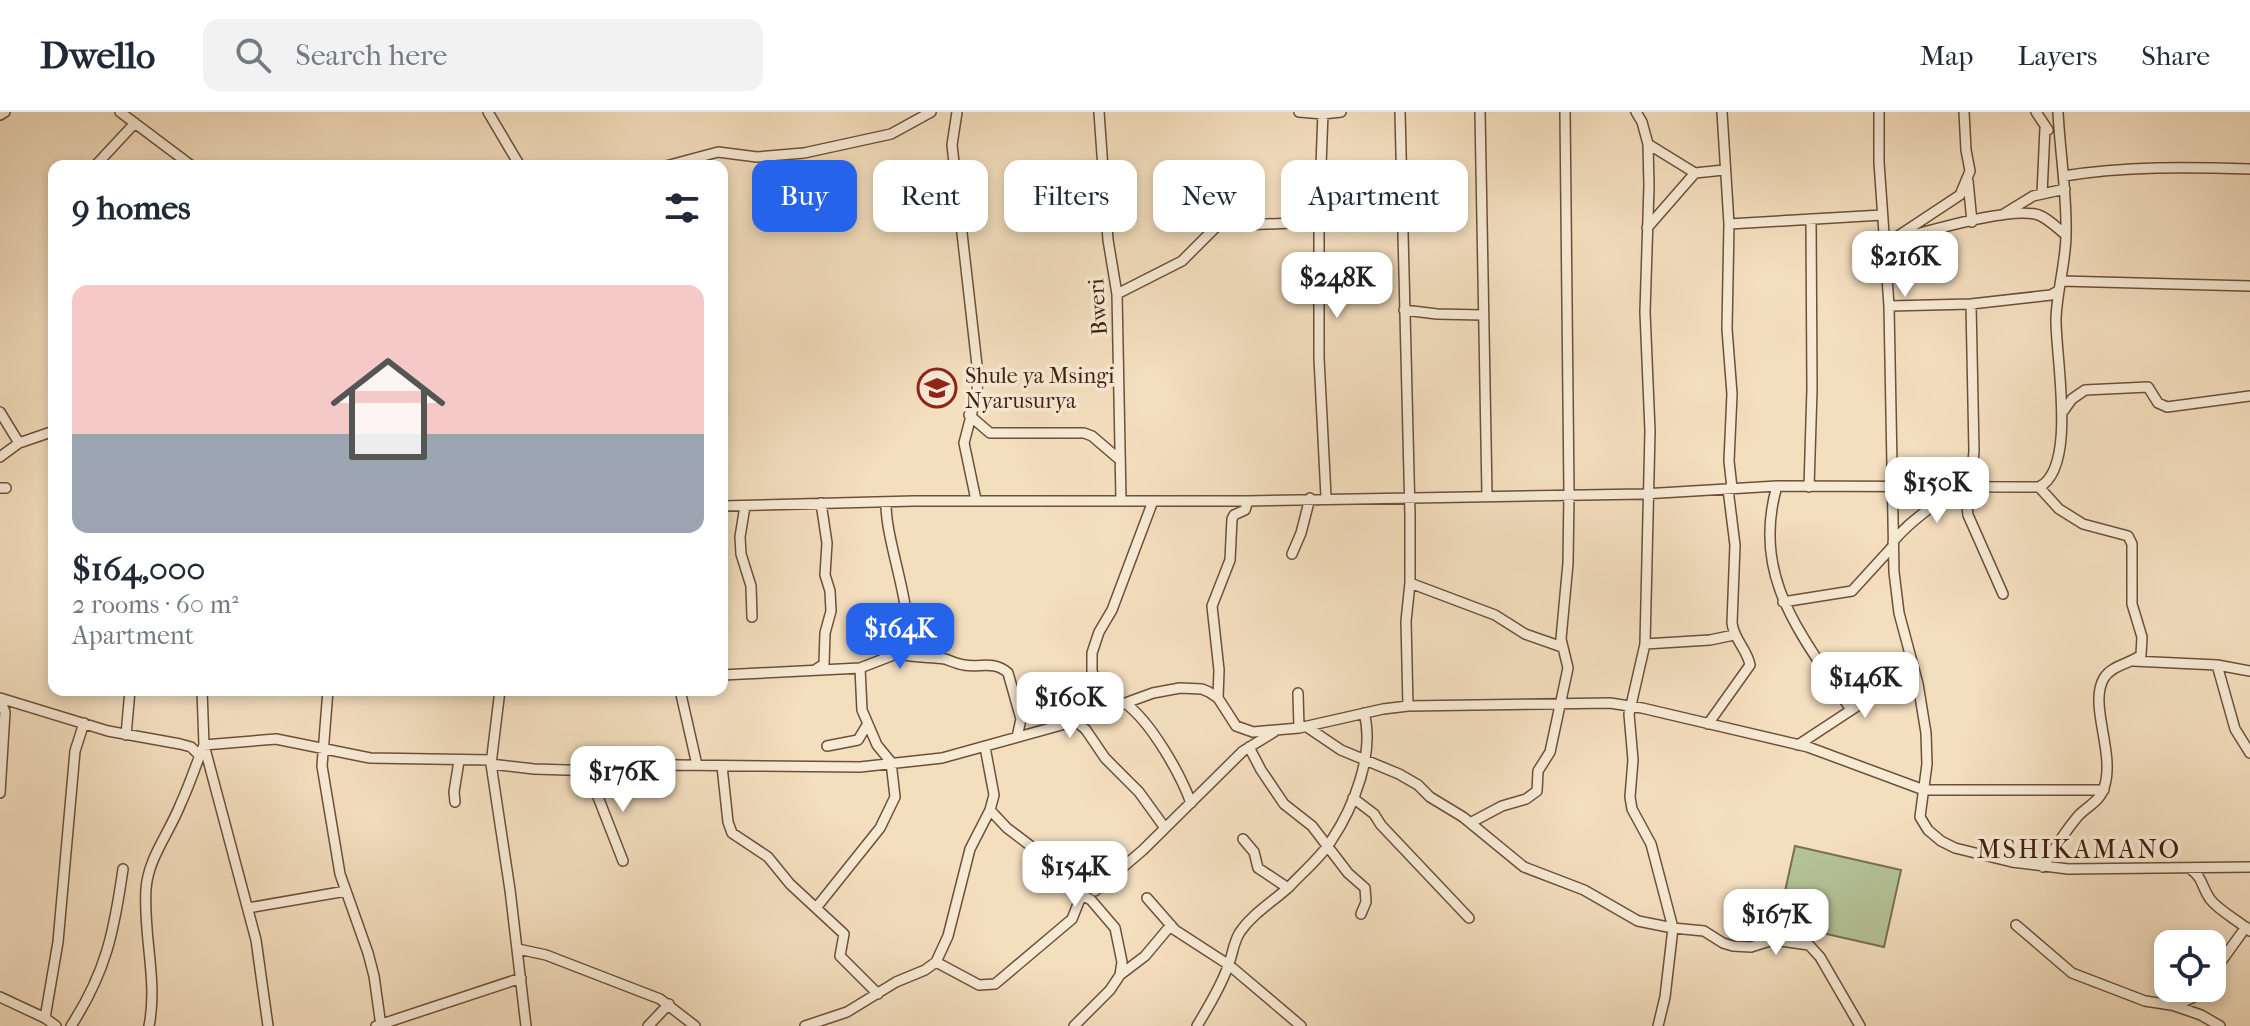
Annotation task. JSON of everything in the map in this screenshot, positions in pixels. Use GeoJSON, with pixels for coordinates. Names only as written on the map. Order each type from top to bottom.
{"type":"FeatureCollection","features":[{"type":"Feature","properties":{"kind":"street"},"geometry":{"type":"LineString","coordinates":[[120,112],[184,160]]}},
{"type":"Feature","properties":{"kind":"street"},"geometry":{"type":"LineString","coordinates":[[488,112],[516,160]]}},
{"type":"Feature","properties":{"kind":"street"},"geometry":{"type":"LineString","coordinates":[[688,160],[718,152],[757,157],[804,153],[891,134],[931,112]]}},
{"type":"Feature","properties":{"kind":"street","name":"Bweri"},"geometry":{"type":"LineString","coordinates":[[1099,112],[1107,226],[1117,294],[1121,500]]}},
{"type":"Feature","properties":{"kind":"street"},"geometry":{"type":"LineString","coordinates":[[1299,112],[1341,112]]}},
{"type":"Feature","properties":{"kind":"street"},"geometry":{"type":"LineString","coordinates":[[1386,112],[1400,113],[1409,496],[1410,583],[1406,621],[1408,706]]}},
{"type":"Feature","properties":{"kind":"street"},"geometry":{"type":"LineString","coordinates":[[1480,112],[1487,495]]}},
{"type":"Feature","properties":{"kind":"street"},"geometry":{"type":"LineString","coordinates":[[1470,823],[1502,806],[1526,799],[1537,791],[1538,771],[1550,752],[1568,668],[1562,647],[1569,494],[1565,112]]}},
{"type":"Feature","properties":{"kind":"street"},"geometry":{"type":"LineString","coordinates":[[1636,112],[1644,117],[1648,144],[1645,312],[1650,431],[1645,644],[1629,719],[1633,760],[1630,801],[1651,844],[1673,928],[1665,997],[1658,1026]]}},
{"type":"Feature","properties":{"kind":"street"},"geometry":{"type":"LineString","coordinates":[[1708,724],[1750,665],[1747,654],[1734,635],[1735,545],[1729,461],[1732,394],[1727,329],[1729,224],[1722,112]]}},
{"type":"Feature","properties":{"kind":"street"},"geometry":{"type":"LineString","coordinates":[[1879,112],[1882,215],[1888,241],[1893,544],[1899,613],[1926,733],[1920,817],[1928,830],[1941,841],[1991,857],[2043,867],[2250,867]]}},
{"type":"Feature","properties":{"kind":"street"},"geometry":{"type":"LineString","coordinates":[[1888,241],[1960,195],[1970,167],[1964,112]]}},
{"type":"Feature","properties":{"kind":"street"},"geometry":{"type":"LineString","coordinates":[[2036,112],[2045,128],[2060,140]]}},
{"type":"Feature","properties":{"kind":"street"},"geometry":{"type":"LineString","coordinates":[[728,506],[976,500],[1248,501],[1326,497],[1647,494],[1777,486],[2039,487],[2047,483],[2055,469],[2062,413],[2056,332],[2066,235],[2058,112]]}},
{"type":"Feature","properties":{"kind":"street"},"geometry":{"type":"LineString","coordinates":[[959,113],[952,145],[978,374],[977,393],[964,443],[976,500]]}},
{"type":"Feature","properties":{"kind":"street"},"geometry":{"type":"LineString","coordinates":[[1321,160],[1323,113]]}},
{"type":"Feature","properties":{"kind":"street"},"geometry":{"type":"LineString","coordinates":[[101,160],[135,123]]}},
{"type":"Feature","properties":{"kind":"street"},"geometry":{"type":"LineString","coordinates":[[2042,194],[2045,128]]}},
{"type":"Feature","properties":{"kind":"street"},"geometry":{"type":"LineString","coordinates":[[1648,144],[1695,173],[1724,170]]}},
{"type":"Feature","properties":{"kind":"street"},"geometry":{"type":"LineString","coordinates":[[2064,176],[2121,170],[2250,169]]}},
{"type":"Feature","properties":{"kind":"street"},"geometry":{"type":"LineString","coordinates":[[1647,228],[1695,173]]}},
{"type":"Feature","properties":{"kind":"street"},"geometry":{"type":"LineString","coordinates":[[1968,176],[1972,222]]}},
{"type":"Feature","properties":{"kind":"street"},"geometry":{"type":"LineString","coordinates":[[2002,215],[2023,201],[2065,189]]}},
{"type":"Feature","properties":{"kind":"street"},"geometry":{"type":"LineString","coordinates":[[1888,241],[2002,215],[2034,214],[2066,235]]}},
{"type":"Feature","properties":{"kind":"street"},"geometry":{"type":"LineString","coordinates":[[1729,224],[1882,215]]}},
{"type":"Feature","properties":{"kind":"street"},"geometry":{"type":"LineString","coordinates":[[1809,487],[1811,219]]}},
{"type":"Feature","properties":{"kind":"street"},"geometry":{"type":"LineString","coordinates":[[1117,294],[1182,261],[1217,226],[1281,223]]}},
{"type":"Feature","properties":{"kind":"street"},"geometry":{"type":"LineString","coordinates":[[1319,232],[1319,380],[1326,497]]}},
{"type":"Feature","properties":{"kind":"street"},"geometry":{"type":"LineString","coordinates":[[1889,306],[1971,304],[2051,295],[2060,286],[2250,286]]}},
{"type":"Feature","properties":{"kind":"street"},"geometry":{"type":"LineString","coordinates":[[2239,286],[2250,292]]}},
{"type":"Feature","properties":{"kind":"street"},"geometry":{"type":"LineString","coordinates":[[1783,602],[1852,591],[1906,527],[1960,486],[1973,461],[1974,451],[1971,304]]}},
{"type":"Feature","properties":{"kind":"street"},"geometry":{"type":"LineString","coordinates":[[1404,310],[1483,315]]}},
{"type":"Feature","properties":{"kind":"street"},"geometry":{"type":"LineString","coordinates":[[2062,413],[2079,393],[2092,389],[2148,387],[2158,403],[2167,407],[2250,396]]}},
{"type":"Feature","properties":{"kind":"street"},"geometry":{"type":"LineString","coordinates":[[0,412],[19,443]]}},
{"type":"Feature","properties":{"kind":"street"},"geometry":{"type":"LineString","coordinates":[[969,415],[990,433],[1084,433],[1092,436],[1120,460]]}},
{"type":"Feature","properties":{"kind":"street"},"geometry":{"type":"LineString","coordinates":[[0,457],[19,443],[48,433]]}},
{"type":"Feature","properties":{"kind":"street"},"geometry":{"type":"LineString","coordinates":[[1777,486],[1771,510],[1776,584],[1803,639],[1851,710]]}},
{"type":"Feature","properties":{"kind":"street"},"geometry":{"type":"LineString","coordinates":[[1960,486],[1968,515],[2003,594]]}},
{"type":"Feature","properties":{"kind":"street"},"geometry":{"type":"LineString","coordinates":[[2039,487],[2059,509],[2083,524],[2128,536],[2132,544],[2132,604],[2143,644],[2141,655],[2118,667],[2103,681],[2101,720],[2108,764],[2104,790],[2076,818],[2043,867]]}},
{"type":"Feature","properties":{"kind":"street"},"geometry":{"type":"LineString","coordinates":[[1292,554],[1310,498]]}},
{"type":"Feature","properties":{"kind":"street"},"geometry":{"type":"LineString","coordinates":[[1106,710],[1092,671],[1092,653],[1099,632],[1112,610],[1153,501]]}},
{"type":"Feature","properties":{"kind":"street"},"geometry":{"type":"LineString","coordinates":[[1218,698],[1219,670],[1212,606],[1230,560],[1232,519],[1245,510],[1248,501]]}},
{"type":"Feature","properties":{"kind":"street"},"geometry":{"type":"LineString","coordinates":[[728,675],[860,668],[906,649],[907,620],[887,529],[886,502]]}},
{"type":"Feature","properties":{"kind":"street"},"geometry":{"type":"LineString","coordinates":[[815,670],[824,664],[825,633],[831,614],[830,591],[825,575],[827,543],[821,503]]}},
{"type":"Feature","properties":{"kind":"street"},"geometry":{"type":"LineString","coordinates":[[745,506],[741,545],[751,586],[752,617]]}},
{"type":"Feature","properties":{"kind":"street"},"geometry":{"type":"LineString","coordinates":[[1410,583],[1495,615],[1529,636],[1562,647]]}},
{"type":"Feature","properties":{"kind":"street"},"geometry":{"type":"LineString","coordinates":[[1645,644],[1710,640],[1734,635]]}},
{"type":"Feature","properties":{"kind":"street"},"geometry":{"type":"LineString","coordinates":[[899,654],[1004,669],[1008,673],[1021,719],[1017,737]]}},
{"type":"Feature","properties":{"kind":"street"},"geometry":{"type":"LineString","coordinates":[[2133,661],[2217,665],[2250,671]]}},
{"type":"Feature","properties":{"kind":"street"},"geometry":{"type":"LineString","coordinates":[[1798,745],[1913,665]]}},
{"type":"Feature","properties":{"kind":"street"},"geometry":{"type":"LineString","coordinates":[[2217,665],[2235,729],[2250,753]]}},
{"type":"Feature","properties":{"kind":"street"},"geometry":{"type":"LineString","coordinates":[[816,908],[880,828],[892,808],[896,790],[891,762],[882,755],[862,710],[860,668]]}},
{"type":"Feature","properties":{"kind":"street"},"geometry":{"type":"LineString","coordinates":[[204,745],[276,739],[370,758],[425,757],[534,769],[598,771],[697,765],[860,767],[942,758],[1076,721],[1153,693],[1180,688],[1202,689],[1218,698],[1232,721],[1242,729],[1253,732],[1303,728],[1408,706],[1631,705],[1836,756],[1924,790],[2104,790]]}},
{"type":"Feature","properties":{"kind":"street"},"geometry":{"type":"LineString","coordinates":[[1298,693],[1303,728]]}},
{"type":"Feature","properties":{"kind":"street"},"geometry":{"type":"LineString","coordinates":[[126,735],[129,696]]}},
{"type":"Feature","properties":{"kind":"street"},"geometry":{"type":"LineString","coordinates":[[202,696],[204,745],[256,940],[268,1026]]}},
{"type":"Feature","properties":{"kind":"street"},"geometry":{"type":"LineString","coordinates":[[327,696],[322,749],[338,861],[374,976],[379,1025],[521,978]]}},
{"type":"Feature","properties":{"kind":"street"},"geometry":{"type":"LineString","coordinates":[[499,696],[491,762],[526,1026]]}},
{"type":"Feature","properties":{"kind":"street"},"geometry":{"type":"LineString","coordinates":[[681,696],[697,765]]}},
{"type":"Feature","properties":{"kind":"street"},"geometry":{"type":"LineString","coordinates":[[0,699],[126,735],[191,747],[200,756]]}},
{"type":"Feature","properties":{"kind":"street"},"geometry":{"type":"LineString","coordinates":[[0,699],[5,712],[0,793]]}},
{"type":"Feature","properties":{"kind":"street"},"geometry":{"type":"LineString","coordinates":[[1125,703],[1138,714],[1157,741],[1191,803]]}},
{"type":"Feature","properties":{"kind":"street"},"geometry":{"type":"LineString","coordinates":[[1197,1026],[1229,965],[1233,946],[1242,929],[1288,888],[1328,845],[1353,798],[1365,760],[1368,729],[1364,713]]}},
{"type":"Feature","properties":{"kind":"street"},"geometry":{"type":"LineString","coordinates":[[1076,721],[1105,758],[1139,792],[1165,828]]}},
{"type":"Feature","properties":{"kind":"street"},"geometry":{"type":"LineString","coordinates":[[45,1018],[58,942],[75,751],[84,723]]}},
{"type":"Feature","properties":{"kind":"street"},"geometry":{"type":"LineString","coordinates":[[827,746],[858,740],[867,725]]}},
{"type":"Feature","properties":{"kind":"street"},"geometry":{"type":"LineString","coordinates":[[1303,728],[1336,748],[1399,774],[1470,823],[1524,867],[1584,890],[1638,921],[1704,931],[1733,946],[1751,947],[1773,940],[1809,945],[1820,957],[1860,1026]]}},
{"type":"Feature","properties":{"kind":"street"},"geometry":{"type":"LineString","coordinates":[[1095,891],[1143,850],[1249,747],[1274,732]]}},
{"type":"Feature","properties":{"kind":"street"},"geometry":{"type":"LineString","coordinates":[[149,1026],[153,1005],[146,888],[151,865],[181,805],[204,745]]}},
{"type":"Feature","properties":{"kind":"street"},"geometry":{"type":"LineString","coordinates":[[805,1026],[847,1012],[936,962],[948,936],[970,849],[990,810],[994,795],[985,747]]}},
{"type":"Feature","properties":{"kind":"street"},"geometry":{"type":"LineString","coordinates":[[1249,747],[1284,804],[1312,826],[1348,873],[1366,889],[1366,902],[1361,914]]}},
{"type":"Feature","properties":{"kind":"street"},"geometry":{"type":"LineString","coordinates":[[455,802],[459,761]]}},
{"type":"Feature","properties":{"kind":"street"},"geometry":{"type":"LineString","coordinates":[[722,766],[727,819],[732,833],[768,857],[790,884],[844,934],[839,954],[878,994]]}},
{"type":"Feature","properties":{"kind":"street"},"geometry":{"type":"LineString","coordinates":[[598,771],[598,797],[623,861]]}},
{"type":"Feature","properties":{"kind":"street"},"geometry":{"type":"LineString","coordinates":[[1353,798],[1375,816],[1469,918]]}},
{"type":"Feature","properties":{"kind":"street"},"geometry":{"type":"LineString","coordinates":[[990,810],[1007,828],[1048,859],[1068,887],[1091,900],[1113,924],[1122,962],[1120,975]]}},
{"type":"Feature","properties":{"kind":"street"},"geometry":{"type":"LineString","coordinates":[[1243,839],[1254,852],[1258,868],[1288,888]]}},
{"type":"Feature","properties":{"kind":"street"},"geometry":{"type":"LineString","coordinates":[[2189,868],[2201,877],[2213,903],[2248,929],[2226,956]]}},
{"type":"Feature","properties":{"kind":"street"},"geometry":{"type":"LineString","coordinates":[[71,1026],[90,997],[109,951],[123,869]]}},
{"type":"Feature","properties":{"kind":"street"},"geometry":{"type":"LineString","coordinates":[[248,908],[346,891]]}},
{"type":"Feature","properties":{"kind":"street"},"geometry":{"type":"LineString","coordinates":[[936,962],[984,987],[995,984],[1072,919],[1082,894]]}},
{"type":"Feature","properties":{"kind":"street"},"geometry":{"type":"LineString","coordinates":[[1147,898],[1171,925],[1229,965],[1301,1026]]}},
{"type":"Feature","properties":{"kind":"street"},"geometry":{"type":"LineString","coordinates":[[1074,1026],[1110,990],[1120,975],[1145,956],[1171,925]]}},
{"type":"Feature","properties":{"kind":"street"},"geometry":{"type":"LineString","coordinates":[[2016,925],[2072,973],[2145,1001],[2171,1005],[2201,1015],[2220,1026]]}},
{"type":"Feature","properties":{"kind":"street"},"geometry":{"type":"LineString","coordinates":[[518,949],[546,955],[634,988],[669,1004],[695,1026]]}},
{"type":"Feature","properties":{"kind":"street"},"geometry":{"type":"LineString","coordinates":[[0,997],[56,1026]]}},
{"type":"Feature","properties":{"kind":"street"},"geometry":{"type":"LineString","coordinates":[[2171,1005],[2180,1002]]}},
{"type":"Feature","properties":{"kind":"street"},"geometry":{"type":"LineString","coordinates":[[648,1026],[669,1004]]}},
{"type":"Feature","properties":{"kind":"green space"},"geometry":{"type":"Polygon","coordinates":[[[1795,846],[1901,870],[1884,947],[1778,923],[1795,846]]]}},
{"type":"Feature","properties":{"kind":"place","name":"Shule ya Msingi Nyarusurya"},"geometry":{"type":"Point","coordinates":[937,388]}},
{"type":"Feature","properties":{"kind":"district","name":"MSHIKAMANO"},"geometry":{"type":"Point","coordinates":[2079,849]}}]}
